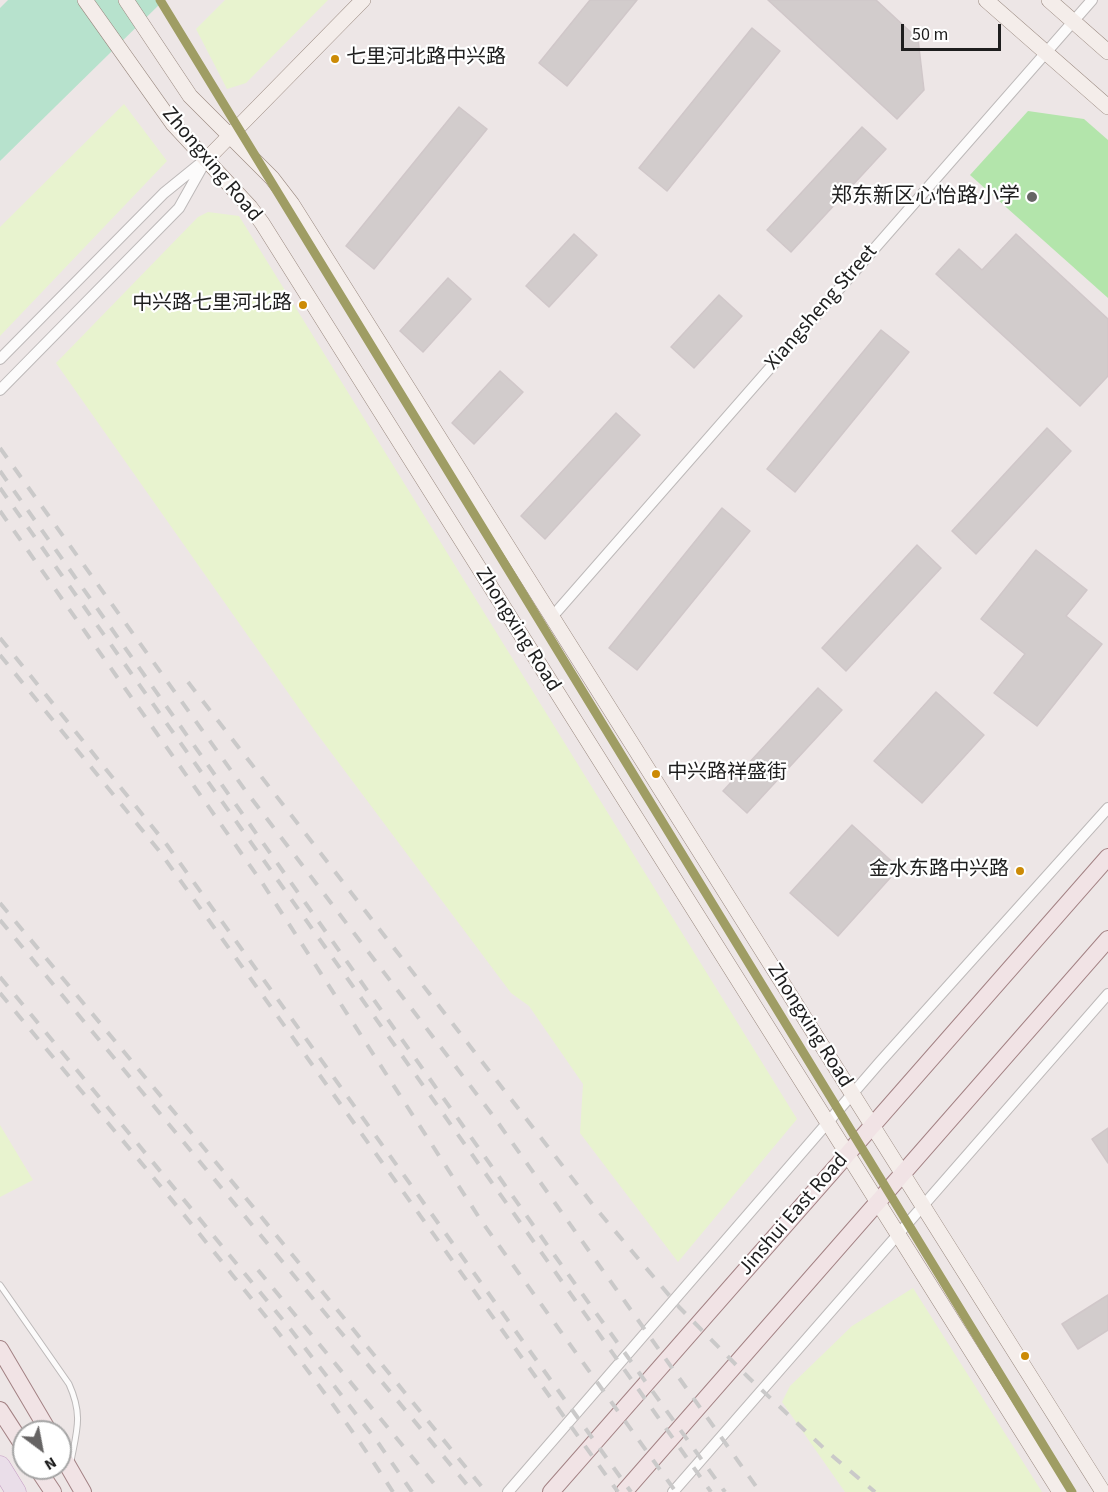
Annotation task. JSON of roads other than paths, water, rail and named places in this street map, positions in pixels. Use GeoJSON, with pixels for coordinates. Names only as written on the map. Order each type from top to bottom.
{"type":"FeatureCollection","features":[{"type":"Feature","properties":{"kind":"highway"},"geometry":{"type":"LineString","coordinates":[[3,1470],[16,1492]]}},
{"type":"Feature","properties":{"kind":"main road","name":"Jinshui East Road"},"geometry":{"type":"LineString","coordinates":[[551,1492],[1108,857]]}},
{"type":"Feature","properties":{"kind":"main road"},"geometry":{"type":"LineString","coordinates":[[624,1492],[1108,939]]}},
{"type":"Feature","properties":{"kind":"main road"},"geometry":{"type":"LineString","coordinates":[[0,1349],[42,1420]]}},
{"type":"Feature","properties":{"kind":"main road"},"geometry":{"type":"LineString","coordinates":[[0,1410],[12,1428]]}},
{"type":"Feature","properties":{"kind":"main road"},"geometry":{"type":"LineString","coordinates":[[72,1472],[83,1492]]}},
{"type":"Feature","properties":{"kind":"street","name":"Zhongxing Road"},"geometry":{"type":"LineString","coordinates":[[85,0],[173,124],[250,207],[262,224],[1060,1492]]}},
{"type":"Feature","properties":{"kind":"street","name":"Zhongxing Road"},"geometry":{"type":"LineString","coordinates":[[126,0],[190,96],[272,178],[292,204],[1103,1492]]}},
{"type":"Feature","properties":{"kind":"street"},"geometry":{"type":"LineString","coordinates":[[0,359],[164,193],[206,160],[363,0]]}},
{"type":"Feature","properties":{"kind":"street"},"geometry":{"type":"LineString","coordinates":[[986,0],[1108,107]]}},
{"type":"Feature","properties":{"kind":"street"},"geometry":{"type":"LineString","coordinates":[[1049,0],[1108,52]]}},
{"type":"Feature","properties":{"kind":"street","name":"Xiangsheng Street"},"geometry":{"type":"LineString","coordinates":[[552,617],[1092,0]]}},
{"type":"Feature","properties":{"kind":"street"},"geometry":{"type":"LineString","coordinates":[[0,390],[179,208],[206,160]]}},
{"type":"Feature","properties":{"kind":"street"},"geometry":{"type":"LineString","coordinates":[[508,1492],[852,1094],[1108,808]]}},
{"type":"Feature","properties":{"kind":"street"},"geometry":{"type":"LineString","coordinates":[[673,1492],[1108,994]]}},
{"type":"Feature","properties":{"kind":"lane"},"geometry":{"type":"LineString","coordinates":[[0,1285],[69,1384],[77,1401],[79,1418],[72,1457]]}},
{"type":"Feature","properties":{"kind":"railway"},"geometry":{"type":"LineString","coordinates":[[0,448],[245,790],[494,1117],[760,1492]]}},
{"type":"Feature","properties":{"kind":"railway"},"geometry":{"type":"LineString","coordinates":[[0,471],[555,1256],[725,1492]]}},
{"type":"Feature","properties":{"kind":"railway"},"geometry":{"type":"LineString","coordinates":[[0,488],[711,1492]]}},
{"type":"Feature","properties":{"kind":"railway"},"geometry":{"type":"LineString","coordinates":[[0,511],[263,884],[482,1222],[676,1492]]}},
{"type":"Feature","properties":{"kind":"railway"},"geometry":{"type":"LineString","coordinates":[[0,638],[167,845],[631,1492]]}},
{"type":"Feature","properties":{"kind":"railway"},"geometry":{"type":"LineString","coordinates":[[0,655],[160,852],[618,1492]]}},
{"type":"Feature","properties":{"kind":"railway"},"geometry":{"type":"LineString","coordinates":[[188,682],[593,1205],[679,1307],[749,1378],[829,1453],[875,1492]]}},
{"type":"Feature","properties":{"kind":"railway"},"geometry":{"type":"LineString","coordinates":[[0,903],[254,1208],[486,1492]]}},
{"type":"Feature","properties":{"kind":"railway"},"geometry":{"type":"LineString","coordinates":[[0,920],[473,1492]]}},
{"type":"Feature","properties":{"kind":"railway"},"geometry":{"type":"LineString","coordinates":[[0,977],[288,1326],[379,1444],[412,1492]]}},
{"type":"Feature","properties":{"kind":"railway"},"geometry":{"type":"LineString","coordinates":[[0,993],[276,1329],[336,1409],[393,1492]]}},
{"type":"Feature","properties":{"kind":"railway"},"geometry":{"type":"LineString","coordinates":[[258,1270],[441,1492]]}},
{"type":"Feature","properties":{"kind":"place","name":"七里河北路中兴路"},"geometry":{"type":"Point","coordinates":[335,59]}},
{"type":"Feature","properties":{"kind":"place","name":"郑东新区心怡路小学"},"geometry":{"type":"Point","coordinates":[1032,197]}},
{"type":"Feature","properties":{"kind":"place","name":"中兴路七里河北路"},"geometry":{"type":"Point","coordinates":[303,305]}},
{"type":"Feature","properties":{"kind":"place","name":"中兴路祥盛街"},"geometry":{"type":"Point","coordinates":[656,774]}},
{"type":"Feature","properties":{"kind":"place","name":"金水东路中兴路"},"geometry":{"type":"Point","coordinates":[1020,871]}}]}
